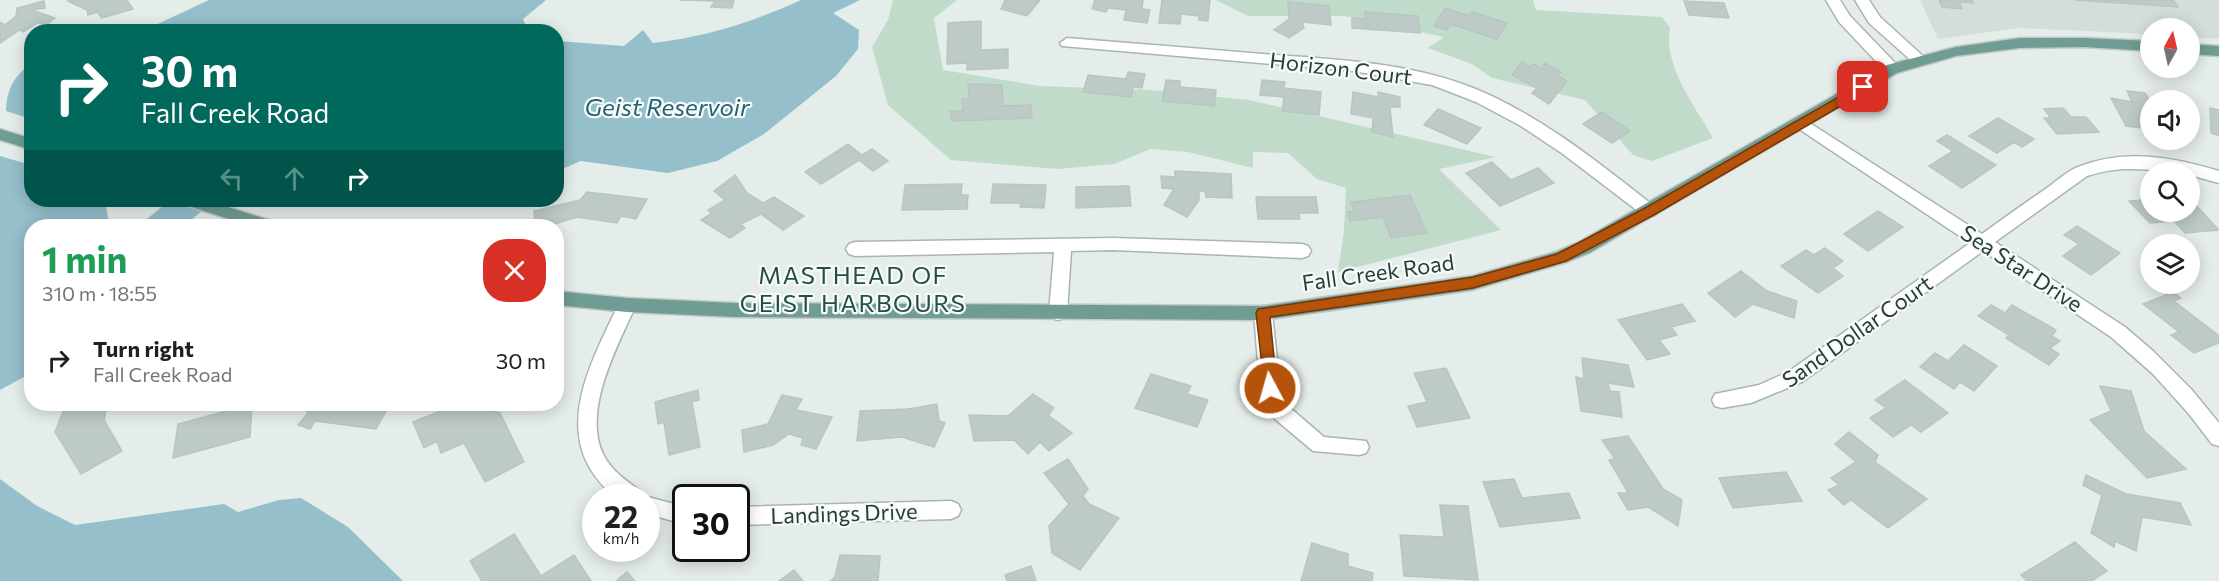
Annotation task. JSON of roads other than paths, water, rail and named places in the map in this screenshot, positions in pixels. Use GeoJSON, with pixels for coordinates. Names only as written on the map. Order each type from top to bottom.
{"type":"FeatureCollection","features":[{"type":"Feature","properties":{"kind":"main road","name":"Fall Creek Road"},"geometry":{"type":"LineString","coordinates":[[564,299],[627,305],[746,311],[1263,313],[1461,284],[1495,277],[1561,257],[1649,211],[1892,69],[1919,60],[1983,46],[2023,42],[2090,41],[2140,45]]}},
{"type":"Feature","properties":{"kind":"main road"},"geometry":{"type":"LineString","coordinates":[[2200,50],[2219,51]]}},
{"type":"Feature","properties":{"kind":"main road"},"geometry":{"type":"LineString","coordinates":[[0,134],[24,142]]}},
{"type":"Feature","properties":{"kind":"main road"},"geometry":{"type":"LineString","coordinates":[[208,207],[246,219]]}},
{"type":"Feature","properties":{"kind":"street"},"geometry":{"type":"LineString","coordinates":[[1833,0],[1844,19],[1892,69]]}},
{"type":"Feature","properties":{"kind":"street"},"geometry":{"type":"LineString","coordinates":[[1862,0],[1874,20],[1919,60]]}},
{"type":"Feature","properties":{"kind":"street","name":"Horizon Court"},"geometry":{"type":"LineString","coordinates":[[1067,42],[1353,66],[1423,77],[1481,97],[1538,128],[1649,211]]}},
{"type":"Feature","properties":{"kind":"street","name":"Sea Star Drive"},"geometry":{"type":"LineString","coordinates":[[1802,123],[2094,315],[2154,361],[2181,389],[2219,438]]}},
{"type":"Feature","properties":{"kind":"street","name":"Sand Dollar Court"},"geometry":{"type":"LineString","coordinates":[[1722,400],[1741,398],[1774,389],[1796,377],[2073,178],[2091,168],[2112,164],[2159,164],[2219,177]]}},
{"type":"Feature","properties":{"kind":"street"},"geometry":{"type":"LineString","coordinates":[[855,249],[1113,244],[1302,251]]}},
{"type":"Feature","properties":{"kind":"street"},"geometry":{"type":"LineString","coordinates":[[1058,313],[1063,245]]}},
{"type":"Feature","properties":{"kind":"street"},"geometry":{"type":"LineString","coordinates":[[616,484],[603,472],[591,450],[585,412],[597,372],[627,305]]}},
{"type":"Feature","properties":{"kind":"street"},"geometry":{"type":"LineString","coordinates":[[1263,313],[1270,388],[1282,413],[1320,445],[1359,447]]}},
{"type":"Feature","properties":{"kind":"street","name":"Landings Drive"},"geometry":{"type":"LineString","coordinates":[[750,516],[951,510]]}},
{"type":"Feature","properties":{"kind":"water"},"geometry":{"type":"Polygon","coordinates":[[[209,0],[546,0],[523,19],[525,24],[158,24],[209,0]]]}},
{"type":"Feature","properties":{"kind":"water","name":"Geist Reservoir"},"geometry":{"type":"Polygon","coordinates":[[[801,0],[860,0],[833,13],[859,30],[858,49],[836,76],[764,134],[717,161],[668,173],[581,161],[564,168],[564,42],[624,46],[643,30],[653,43],[729,28],[801,0]]]}},
{"type":"Feature","properties":{"kind":"water"},"geometry":{"type":"Polygon","coordinates":[[[24,70],[24,117],[6,111],[12,84],[24,70]]]}},
{"type":"Feature","properties":{"kind":"water"},"geometry":{"type":"Polygon","coordinates":[[[0,156],[24,163],[24,207],[106,207],[109,219],[24,219],[24,377],[0,390],[0,156]]]}},
{"type":"Feature","properties":{"kind":"water"},"geometry":{"type":"Polygon","coordinates":[[[162,207],[207,207],[192,219],[147,219],[162,207]]]}},
{"type":"Feature","properties":{"kind":"water"},"geometry":{"type":"Polygon","coordinates":[[[0,479],[37,506],[75,525],[224,504],[238,512],[279,500],[301,498],[348,527],[403,581],[0,581],[0,479]]]}},
{"type":"Feature","properties":{"kind":"district","name":"MASTHEAD OF GEIST HARBOURS"},"geometry":{"type":"Point","coordinates":[853,288]}}]}
